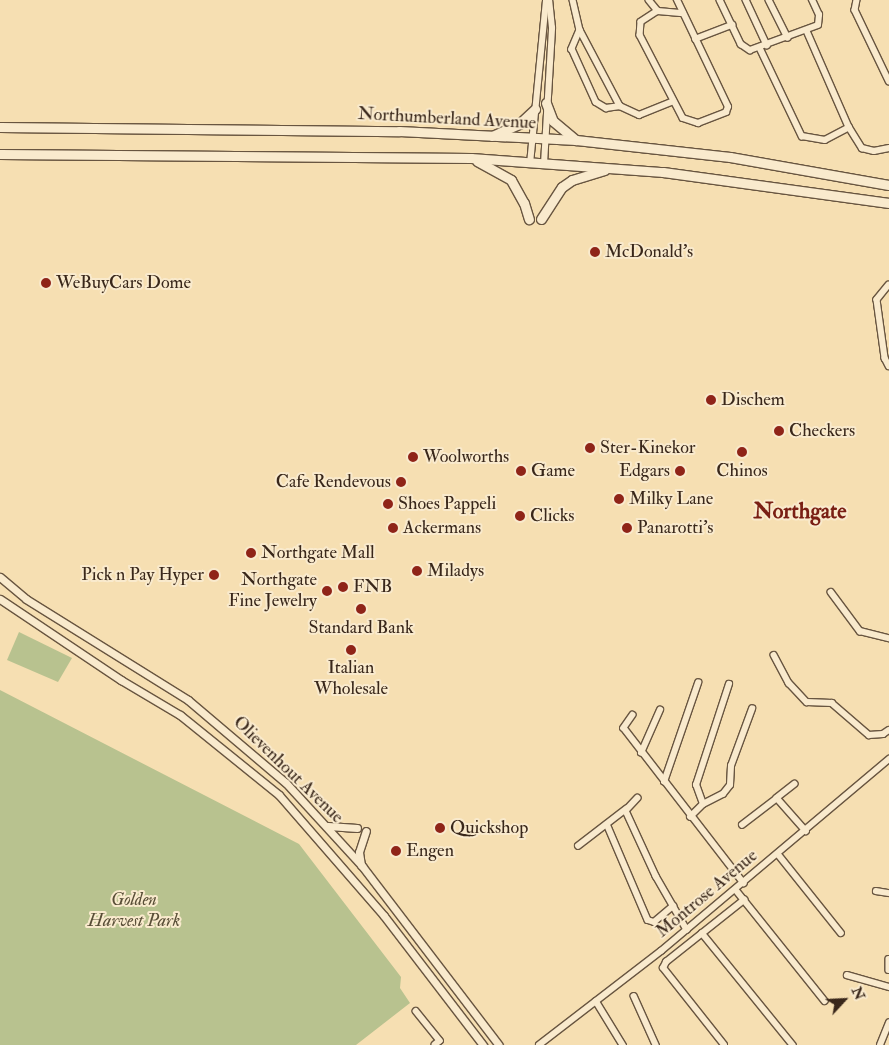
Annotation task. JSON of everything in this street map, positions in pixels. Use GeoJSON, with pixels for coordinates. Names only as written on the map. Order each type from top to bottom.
{"type":"FeatureCollection","features":[{"type":"Feature","properties":{"kind":"main road"},"geometry":{"type":"LineString","coordinates":[[546,103],[553,121],[576,140]]}},
{"type":"Feature","properties":{"kind":"main road"},"geometry":{"type":"LineString","coordinates":[[490,138],[519,124],[535,109]]}},
{"type":"Feature","properties":{"kind":"main road","name":"Northumberland Avenue"},"geometry":{"type":"LineString","coordinates":[[0,127],[399,131],[490,138],[576,140],[730,157],[889,185]]}},
{"type":"Feature","properties":{"kind":"main road"},"geometry":{"type":"LineString","coordinates":[[0,154],[471,158],[530,164],[616,167],[889,203]]}},
{"type":"Feature","properties":{"kind":"main road"},"geometry":{"type":"LineString","coordinates":[[471,158],[511,180],[524,203],[529,219]]}},
{"type":"Feature","properties":{"kind":"main road"},"geometry":{"type":"LineString","coordinates":[[541,219],[553,198],[572,180],[616,167]]}},
{"type":"Feature","properties":{"kind":"street"},"geometry":{"type":"LineString","coordinates":[[544,164],[543,140],[552,28],[548,0]]}},
{"type":"Feature","properties":{"kind":"street"},"geometry":{"type":"LineString","coordinates":[[530,164],[531,140],[548,0]]}},
{"type":"Feature","properties":{"kind":"street"},"geometry":{"type":"LineString","coordinates":[[573,0],[580,30],[620,106]]}},
{"type":"Feature","properties":{"kind":"street"},"geometry":{"type":"LineString","coordinates":[[649,0],[658,11]]}},
{"type":"Feature","properties":{"kind":"street"},"geometry":{"type":"LineString","coordinates":[[677,0],[728,106],[726,112],[698,123],[683,118],[672,101],[640,35],[641,22],[658,11],[683,13]]}},
{"type":"Feature","properties":{"kind":"street"},"geometry":{"type":"LineString","coordinates":[[720,0],[745,49],[760,48],[788,38],[820,23],[812,0]]}},
{"type":"Feature","properties":{"kind":"street"},"geometry":{"type":"LineString","coordinates":[[746,0],[767,45]]}},
{"type":"Feature","properties":{"kind":"street"},"geometry":{"type":"LineString","coordinates":[[769,0],[788,38]]}},
{"type":"Feature","properties":{"kind":"street"},"geometry":{"type":"LineString","coordinates":[[857,0],[855,10],[889,81]]}},
{"type":"Feature","properties":{"kind":"street"},"geometry":{"type":"LineString","coordinates":[[695,39],[732,25]]}},
{"type":"Feature","properties":{"kind":"street"},"geometry":{"type":"LineString","coordinates":[[580,30],[572,49],[596,102],[606,108],[620,106],[639,115],[672,101]]}},
{"type":"Feature","properties":{"kind":"street"},"geometry":{"type":"LineString","coordinates":[[806,30],[849,127],[862,148],[874,151],[889,148]]}},
{"type":"Feature","properties":{"kind":"street"},"geometry":{"type":"LineString","coordinates":[[760,48],[802,136],[825,140],[849,127]]}},
{"type":"Feature","properties":{"kind":"street"},"geometry":{"type":"LineString","coordinates":[[889,285],[877,300],[885,358],[889,366]]}},
{"type":"Feature","properties":{"kind":"street","name":"Olievenhout Avenue"},"geometry":{"type":"LineString","coordinates":[[0,577],[26,598],[188,700],[259,759],[328,826],[362,866],[499,1045]]}},
{"type":"Feature","properties":{"kind":"street"},"geometry":{"type":"LineString","coordinates":[[831,592],[860,631],[889,638]]}},
{"type":"Feature","properties":{"kind":"street","name":"Olievenhout Avenue"},"geometry":{"type":"LineString","coordinates":[[0,599],[105,670],[180,715],[279,795],[384,916],[483,1045]]}},
{"type":"Feature","properties":{"kind":"street"},"geometry":{"type":"LineString","coordinates":[[774,655],[789,683],[807,702],[832,703],[862,732],[875,736],[889,730]]}},
{"type":"Feature","properties":{"kind":"street"},"geometry":{"type":"LineString","coordinates":[[664,782],[698,683]]}},
{"type":"Feature","properties":{"kind":"street"},"geometry":{"type":"LineString","coordinates":[[703,804],[696,785],[729,684]]}},
{"type":"Feature","properties":{"kind":"street"},"geometry":{"type":"LineString","coordinates":[[690,817],[703,804],[723,794],[730,785],[731,766],[752,709]]}},
{"type":"Feature","properties":{"kind":"street"},"geometry":{"type":"LineString","coordinates":[[641,753],[660,710]]}},
{"type":"Feature","properties":{"kind":"street"},"geometry":{"type":"LineString","coordinates":[[633,715],[624,728],[690,817],[744,883]]}},
{"type":"Feature","properties":{"kind":"street","name":"Montrose Avenue"},"geometry":{"type":"LineString","coordinates":[[539,1045],[736,890],[889,759]]}},
{"type":"Feature","properties":{"kind":"street"},"geometry":{"type":"LineString","coordinates":[[742,825],[795,784]]}},
{"type":"Feature","properties":{"kind":"street"},"geometry":{"type":"LineString","coordinates":[[578,846],[638,798]]}},
{"type":"Feature","properties":{"kind":"street"},"geometry":{"type":"LineString","coordinates":[[778,798],[806,831]]}},
{"type":"Feature","properties":{"kind":"street"},"geometry":{"type":"LineString","coordinates":[[626,809],[673,906],[687,930]]}},
{"type":"Feature","properties":{"kind":"street"},"geometry":{"type":"LineString","coordinates":[[607,824],[648,920],[654,922],[673,906]]}},
{"type":"Feature","properties":{"kind":"street"},"geometry":{"type":"LineString","coordinates":[[328,826],[358,828]]}},
{"type":"Feature","properties":{"kind":"street"},"geometry":{"type":"LineString","coordinates":[[362,866],[359,852],[366,831]]}},
{"type":"Feature","properties":{"kind":"street"},"geometry":{"type":"LineString","coordinates":[[778,854],[841,933]]}},
{"type":"Feature","properties":{"kind":"street"},"geometry":{"type":"LineString","coordinates":[[736,890],[825,1001]]}},
{"type":"Feature","properties":{"kind":"street"},"geometry":{"type":"LineString","coordinates":[[876,891],[889,893]]}},
{"type":"Feature","properties":{"kind":"street"},"geometry":{"type":"LineString","coordinates":[[724,1045],[663,968],[702,933],[744,900]]}},
{"type":"Feature","properties":{"kind":"street"},"geometry":{"type":"LineString","coordinates":[[702,933],[793,1045]]}},
{"type":"Feature","properties":{"kind":"street"},"geometry":{"type":"LineString","coordinates":[[889,959],[889,970]]}},
{"type":"Feature","properties":{"kind":"street"},"geometry":{"type":"LineString","coordinates":[[847,975],[889,987]]}},
{"type":"Feature","properties":{"kind":"street"},"geometry":{"type":"LineString","coordinates":[[634,996],[656,1045]]}},
{"type":"Feature","properties":{"kind":"street"},"geometry":{"type":"LineString","coordinates":[[596,1001],[623,1045]]}},
{"type":"Feature","properties":{"kind":"street"},"geometry":{"type":"LineString","coordinates":[[416,1011],[440,1041],[435,1045]]}},
{"type":"Feature","properties":{"kind":"street"},"geometry":{"type":"LineString","coordinates":[[880,1045],[889,1023]]}},
{"type":"Feature","properties":{"kind":"green space"},"geometry":{"type":"Polygon","coordinates":[[[19,632],[72,658],[58,682],[7,660],[19,632]]]}},
{"type":"Feature","properties":{"kind":"green space","name":"Golden Harvest Park"},"geometry":{"type":"Polygon","coordinates":[[[0,690],[299,844],[401,977],[400,988],[410,1003],[356,1045],[0,1045],[0,690]]]}},
{"type":"Feature","properties":{"kind":"place","name":"McDonald's"},"geometry":{"type":"Point","coordinates":[595,252]}},
{"type":"Feature","properties":{"kind":"place","name":"WeBuyCars Dome"},"geometry":{"type":"Point","coordinates":[46,283]}},
{"type":"Feature","properties":{"kind":"place","name":"Dischem"},"geometry":{"type":"Point","coordinates":[711,400]}},
{"type":"Feature","properties":{"kind":"place","name":"Checkers"},"geometry":{"type":"Point","coordinates":[779,431]}},
{"type":"Feature","properties":{"kind":"place","name":"Ster-Kinekor"},"geometry":{"type":"Point","coordinates":[590,448]}},
{"type":"Feature","properties":{"kind":"place","name":"Chinos"},"geometry":{"type":"Point","coordinates":[742,452]}},
{"type":"Feature","properties":{"kind":"place","name":"Woolworths"},"geometry":{"type":"Point","coordinates":[413,457]}},
{"type":"Feature","properties":{"kind":"place","name":"Game"},"geometry":{"type":"Point","coordinates":[521,471]}},
{"type":"Feature","properties":{"kind":"place","name":"Edgars"},"geometry":{"type":"Point","coordinates":[680,471]}},
{"type":"Feature","properties":{"kind":"place","name":"Cafe Rendevous"},"geometry":{"type":"Point","coordinates":[401,482]}},
{"type":"Feature","properties":{"kind":"place","name":"Milky Lane"},"geometry":{"type":"Point","coordinates":[619,499]}},
{"type":"Feature","properties":{"kind":"place","name":"Shoes Pappeli"},"geometry":{"type":"Point","coordinates":[388,504]}},
{"type":"Feature","properties":{"kind":"place","name":"Clicks"},"geometry":{"type":"Point","coordinates":[520,516]}},
{"type":"Feature","properties":{"kind":"place","name":"Ackermans"},"geometry":{"type":"Point","coordinates":[393,528]}},
{"type":"Feature","properties":{"kind":"place","name":"Panarotti's"},"geometry":{"type":"Point","coordinates":[627,528]}},
{"type":"Feature","properties":{"kind":"place","name":"Northgate Mall"},"geometry":{"type":"Point","coordinates":[251,553]}},
{"type":"Feature","properties":{"kind":"place","name":"Miladys"},"geometry":{"type":"Point","coordinates":[417,571]}},
{"type":"Feature","properties":{"kind":"place","name":"Pick n Pay Hyper"},"geometry":{"type":"Point","coordinates":[214,575]}},
{"type":"Feature","properties":{"kind":"place","name":"FNB"},"geometry":{"type":"Point","coordinates":[343,587]}},
{"type":"Feature","properties":{"kind":"place","name":"Northgate Fine Jewelry"},"geometry":{"type":"Point","coordinates":[327,591]}},
{"type":"Feature","properties":{"kind":"place","name":"Standard Bank"},"geometry":{"type":"Point","coordinates":[361,609]}},
{"type":"Feature","properties":{"kind":"place","name":"Italian Wholesale"},"geometry":{"type":"Point","coordinates":[351,650]}},
{"type":"Feature","properties":{"kind":"place","name":"Quickshop"},"geometry":{"type":"Point","coordinates":[440,828]}},
{"type":"Feature","properties":{"kind":"place","name":"Engen"},"geometry":{"type":"Point","coordinates":[396,851]}},
{"type":"Feature","properties":{"kind":"district","name":"Northgate"},"geometry":{"type":"Point","coordinates":[800,512]}}]}
